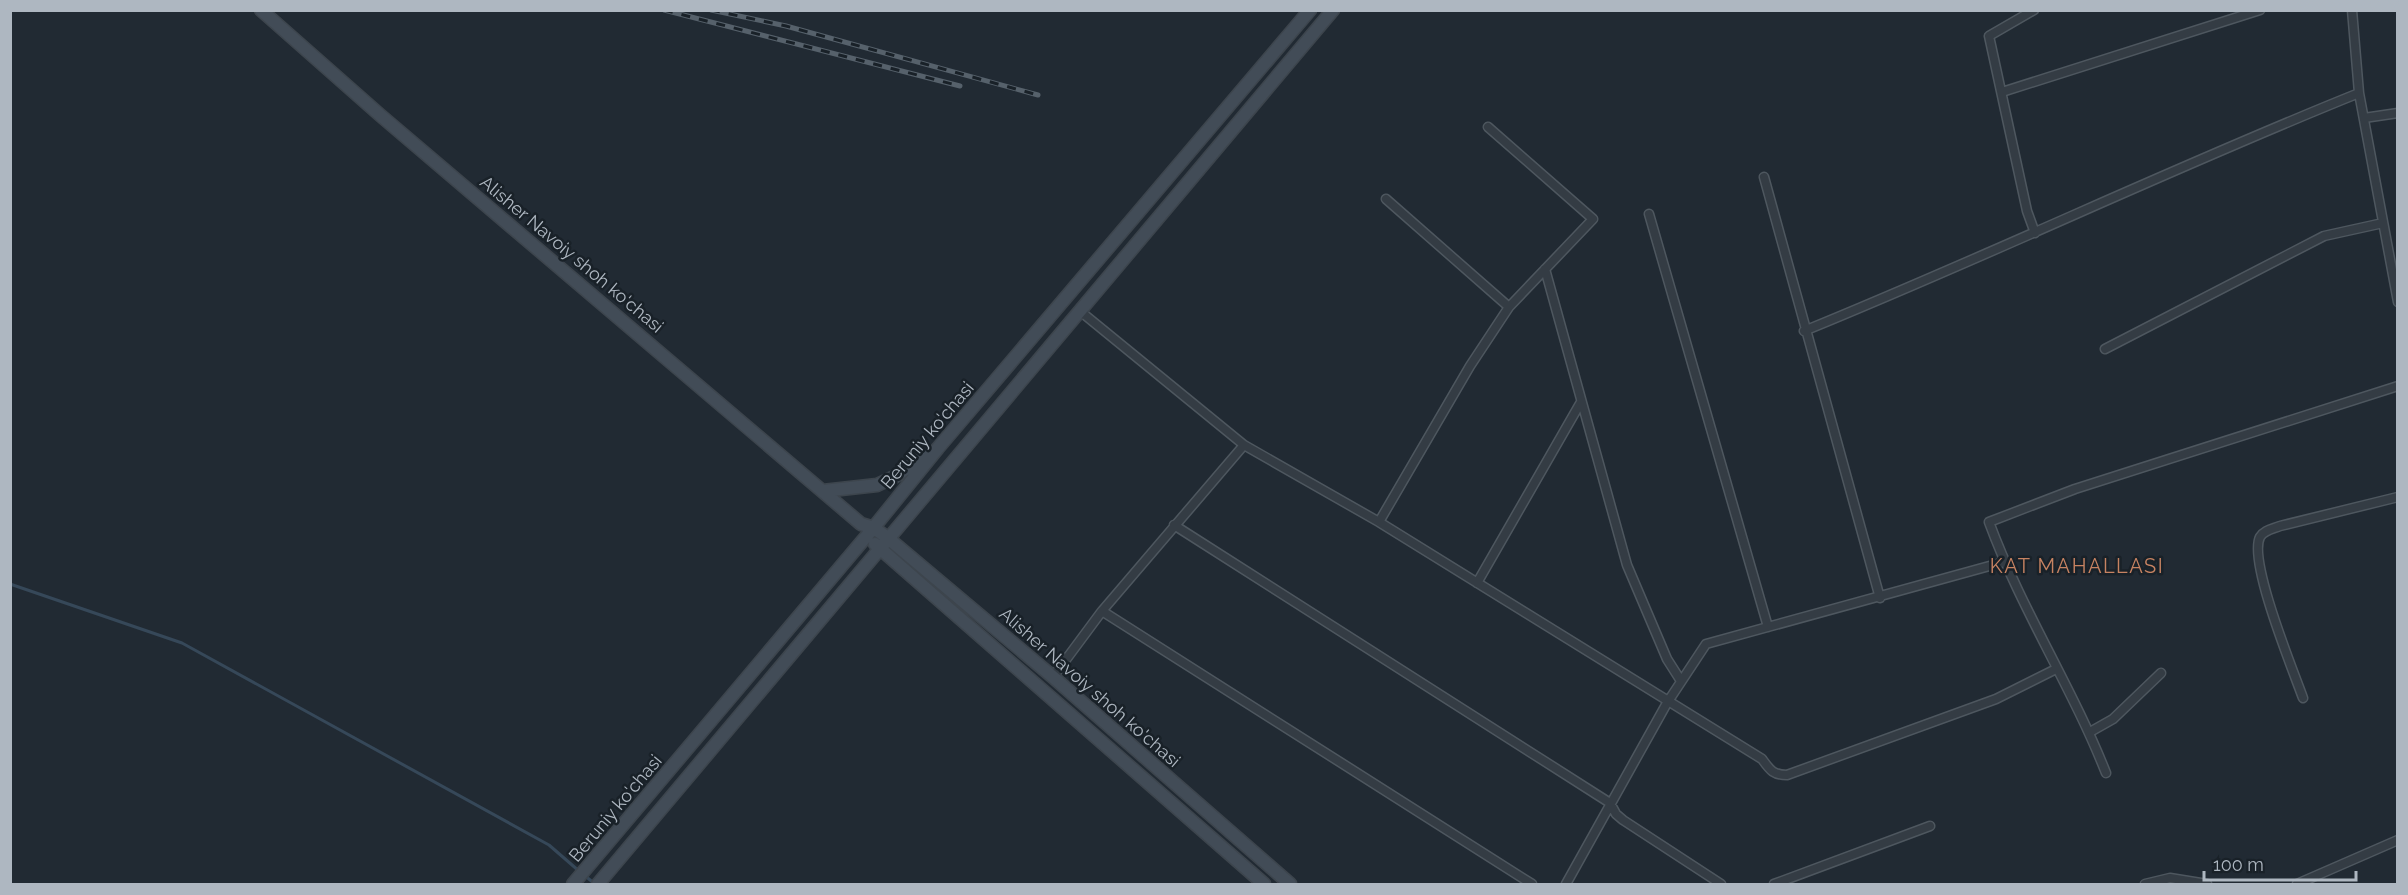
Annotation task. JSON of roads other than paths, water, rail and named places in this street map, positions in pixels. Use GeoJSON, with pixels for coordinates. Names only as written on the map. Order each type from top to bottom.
{"type":"FeatureCollection","features":[{"type":"Feature","properties":{"kind":"main road","name":"Alisher Navoiy shoh ko'chasi"},"geometry":{"type":"LineString","coordinates":[[261,10],[380,115],[861,524],[870,532],[880,549],[1264,885]]}},
{"type":"Feature","properties":{"kind":"main road","name":"Beruniy ko'chasi"},"geometry":{"type":"LineString","coordinates":[[573,885],[938,448],[1310,10]]}},
{"type":"Feature","properties":{"kind":"main road","name":"Beruniy ko'chasi"},"geometry":{"type":"LineString","coordinates":[[598,885],[1333,10]]}},
{"type":"Feature","properties":{"kind":"main road"},"geometry":{"type":"LineString","coordinates":[[823,491],[877,485],[894,477],[938,448]]}},
{"type":"Feature","properties":{"kind":"main road","name":"Alisher Navoiy shoh ko'chasi"},"geometry":{"type":"LineString","coordinates":[[870,532],[889,539],[1053,677],[1290,885]]}},
{"type":"Feature","properties":{"kind":"street"},"geometry":{"type":"LineString","coordinates":[[2034,10],[1989,36],[2027,211],[2035,233]]}},
{"type":"Feature","properties":{"kind":"street"},"geometry":{"type":"LineString","coordinates":[[2002,92],[2260,10]]}},
{"type":"Feature","properties":{"kind":"street"},"geometry":{"type":"LineString","coordinates":[[2352,10],[2359,93],[2397,302]]}},
{"type":"Feature","properties":{"kind":"street"},"geometry":{"type":"LineString","coordinates":[[1804,331],[1921,283],[2256,134],[2359,93]]}},
{"type":"Feature","properties":{"kind":"street"},"geometry":{"type":"LineString","coordinates":[[2364,118],[2397,113]]}},
{"type":"Feature","properties":{"kind":"street"},"geometry":{"type":"LineString","coordinates":[[1379,522],[1470,366],[1509,307],[1593,219],[1488,127]]}},
{"type":"Feature","properties":{"kind":"street"},"geometry":{"type":"LineString","coordinates":[[1764,177],[1804,331],[1880,598]]}},
{"type":"Feature","properties":{"kind":"street"},"geometry":{"type":"LineString","coordinates":[[1386,199],[1509,307]]}},
{"type":"Feature","properties":{"kind":"street"},"geometry":{"type":"LineString","coordinates":[[1649,214],[1768,627]]}},
{"type":"Feature","properties":{"kind":"street"},"geometry":{"type":"LineString","coordinates":[[2105,349],[2324,236],[2383,223]]}},
{"type":"Feature","properties":{"kind":"street"},"geometry":{"type":"LineString","coordinates":[[1545,269],[1627,565],[1667,659],[1682,681]]}},
{"type":"Feature","properties":{"kind":"street"},"geometry":{"type":"LineString","coordinates":[[1080,311],[1244,446],[1379,522],[1667,703],[1762,759],[1771,773],[1787,775],[1996,699],[2056,669]]}},
{"type":"Feature","properties":{"kind":"street"},"geometry":{"type":"LineString","coordinates":[[2106,773],[2090,732],[2056,669],[2004,562],[1989,522],[2075,489],[2397,386]]}},
{"type":"Feature","properties":{"kind":"street"},"geometry":{"type":"LineString","coordinates":[[1477,583],[1581,402]]}},
{"type":"Feature","properties":{"kind":"street"},"geometry":{"type":"LineString","coordinates":[[1053,677],[1102,611],[1244,446]]}},
{"type":"Feature","properties":{"kind":"street"},"geometry":{"type":"LineString","coordinates":[[2303,698],[2270,605],[2258,550],[2260,537],[2266,531],[2280,526],[2397,497]]}},
{"type":"Feature","properties":{"kind":"street"},"geometry":{"type":"LineString","coordinates":[[1174,525],[1610,803],[1616,814],[1623,820],[1721,885]]}},
{"type":"Feature","properties":{"kind":"street"},"geometry":{"type":"LineString","coordinates":[[1566,885],[1667,703],[1706,644],[1880,598],[2004,562]]}},
{"type":"Feature","properties":{"kind":"street"},"geometry":{"type":"LineString","coordinates":[[1102,611],[1532,885]]}},
{"type":"Feature","properties":{"kind":"street"},"geometry":{"type":"LineString","coordinates":[[2090,732],[2113,719],[2161,673]]}},
{"type":"Feature","properties":{"kind":"street"},"geometry":{"type":"LineString","coordinates":[[1774,885],[1930,826]]}},
{"type":"Feature","properties":{"kind":"street"},"geometry":{"type":"LineString","coordinates":[[2297,885],[2397,840]]}},
{"type":"Feature","properties":{"kind":"street"},"geometry":{"type":"LineString","coordinates":[[2145,885],[2170,878],[2207,885]]}},
{"type":"Feature","properties":{"kind":"waterway"},"geometry":{"type":"LineString","coordinates":[[10,584],[182,643],[549,845],[579,871]]}},
{"type":"Feature","properties":{"kind":"waterway"},"geometry":{"type":"LineString","coordinates":[[584,875],[595,884]]}},
{"type":"Feature","properties":{"kind":"railway"},"geometry":{"type":"LineString","coordinates":[[664,10],[960,86]]}},
{"type":"Feature","properties":{"kind":"railway"},"geometry":{"type":"LineString","coordinates":[[711,10],[786,26],[1038,95]]}},
{"type":"Feature","properties":{"kind":"district","name":"KAT MAHALLASI"},"geometry":{"type":"Point","coordinates":[2077,566]}}]}
